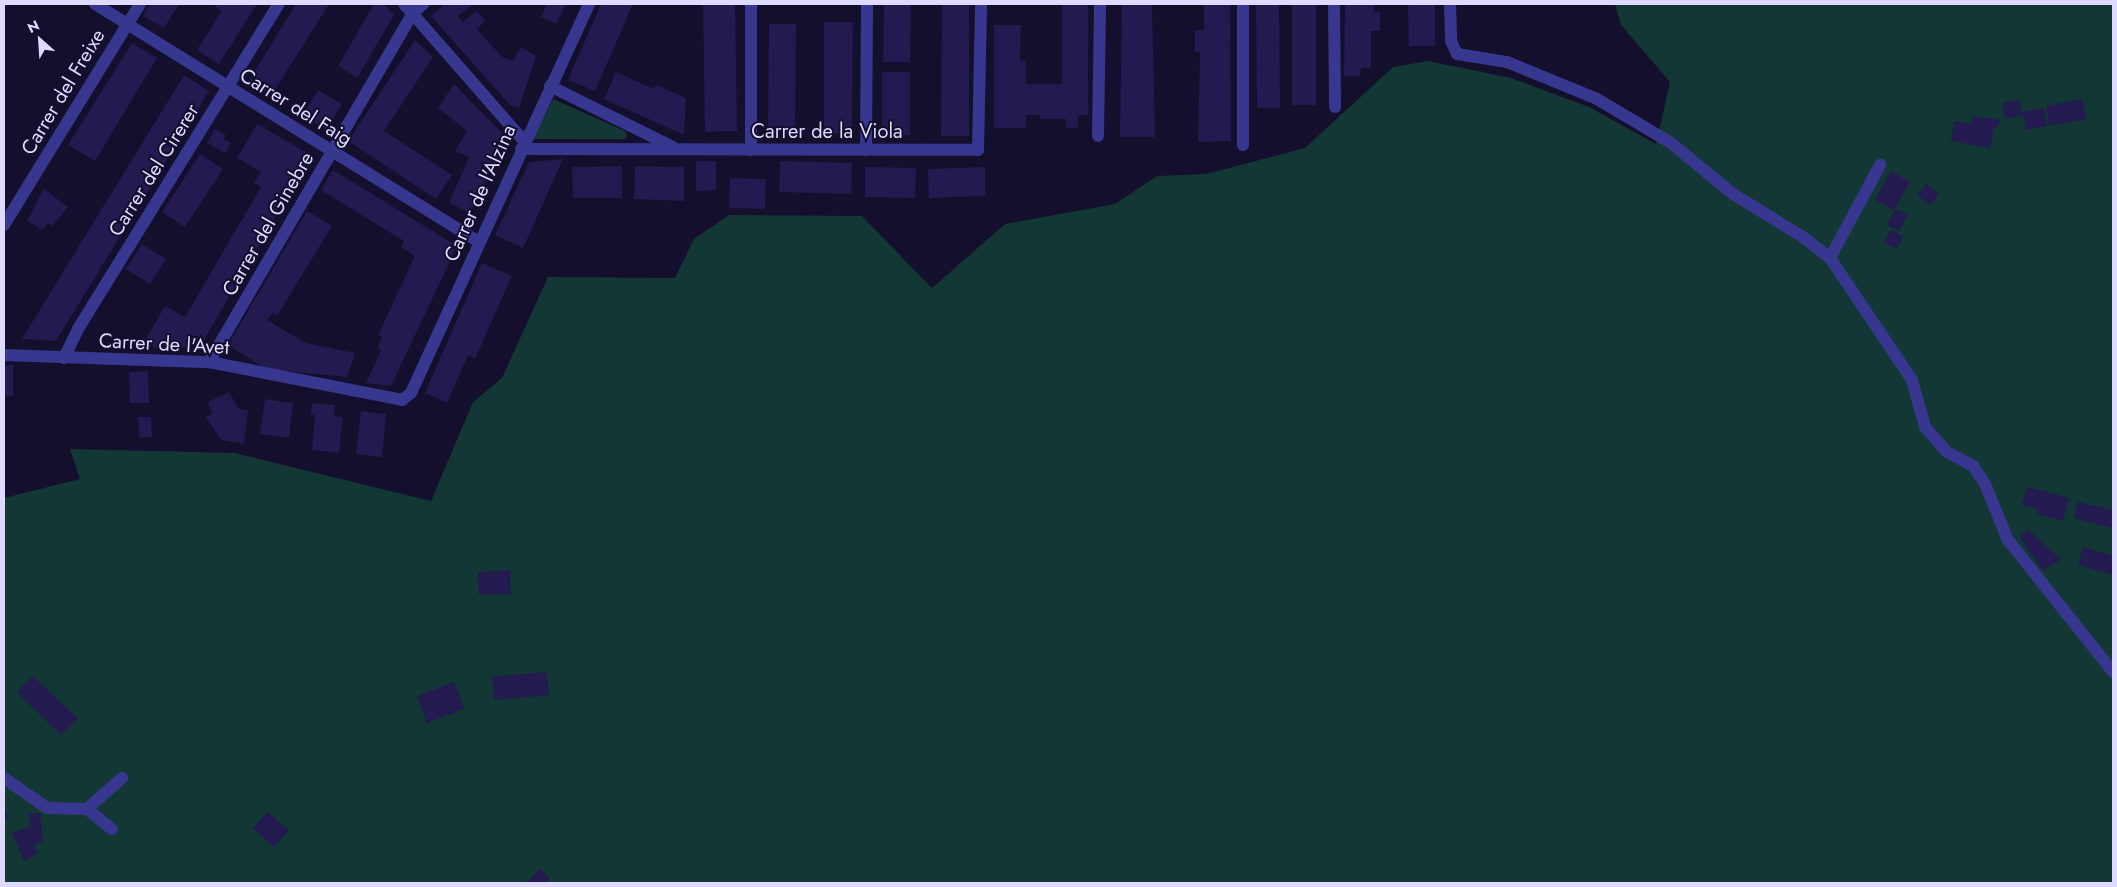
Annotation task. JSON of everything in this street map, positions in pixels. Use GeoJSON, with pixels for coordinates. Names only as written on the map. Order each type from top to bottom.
{"type":"FeatureCollection","features":[{"type":"Feature","properties":{"kind":"street","name":"Carrer del Faig"},"geometry":{"type":"LineString","coordinates":[[95,4],[479,242]]}},
{"type":"Feature","properties":{"kind":"street","name":"Carrer del Freixe"},"geometry":{"type":"LineString","coordinates":[[4,225],[140,4]]}},
{"type":"Feature","properties":{"kind":"street","name":"Carrer del Cirerer"},"geometry":{"type":"LineString","coordinates":[[64,358],[78,329],[279,4]]}},
{"type":"Feature","properties":{"kind":"street","name":"Carrer del Ginebre"},"geometry":{"type":"LineString","coordinates":[[209,362],[331,152],[408,9],[423,4]]}},
{"type":"Feature","properties":{"kind":"street","name":"Carrer de l'Alzina"},"geometry":{"type":"LineString","coordinates":[[407,398],[589,4]]}},
{"type":"Feature","properties":{"kind":"street"},"geometry":{"type":"LineString","coordinates":[[751,4],[752,150]]}},
{"type":"Feature","properties":{"kind":"street"},"geometry":{"type":"LineString","coordinates":[[866,150],[868,4]]}},
{"type":"Feature","properties":{"kind":"street","name":"Carrer de la Viola"},"geometry":{"type":"LineString","coordinates":[[523,145],[752,150],[978,150],[981,4]]}},
{"type":"Feature","properties":{"kind":"street"},"geometry":{"type":"LineString","coordinates":[[1098,136],[1100,4]]}},
{"type":"Feature","properties":{"kind":"street"},"geometry":{"type":"LineString","coordinates":[[1243,4],[1243,145]]}},
{"type":"Feature","properties":{"kind":"street"},"geometry":{"type":"LineString","coordinates":[[1334,4],[1335,107]]}},
{"type":"Feature","properties":{"kind":"street"},"geometry":{"type":"LineString","coordinates":[[1450,4],[1451,41],[1457,54],[1507,62],[1597,99],[1671,143],[1732,194],[1803,237],[1830,258],[1912,380],[1925,427],[1947,452],[1973,466],[1985,484],[2008,540],[2113,672]]}},
{"type":"Feature","properties":{"kind":"street"},"geometry":{"type":"LineString","coordinates":[[408,9],[523,145]]}},
{"type":"Feature","properties":{"kind":"street","name":"Carrer de la Viola"},"geometry":{"type":"LineString","coordinates":[[550,86],[675,148]]}},
{"type":"Feature","properties":{"kind":"street"},"geometry":{"type":"LineString","coordinates":[[1830,258],[1880,164]]}},
{"type":"Feature","properties":{"kind":"street","name":"Carrer de l'Avet"},"geometry":{"type":"LineString","coordinates":[[4,355],[209,362],[396,401],[407,398]]}},
{"type":"Feature","properties":{"kind":"street"},"geometry":{"type":"LineString","coordinates":[[4,778],[47,808],[87,809],[112,829]]}},
{"type":"Feature","properties":{"kind":"street"},"geometry":{"type":"LineString","coordinates":[[87,809],[122,778]]}},
{"type":"Feature","properties":{"kind":"green space"},"geometry":{"type":"Polygon","coordinates":[[[1615,4],[2113,4],[2113,883],[4,883],[4,498],[80,479],[70,449],[235,453],[431,501],[473,402],[502,378],[548,277],[675,278],[694,239],[729,215],[862,216],[932,288],[1005,224],[1115,204],[1157,176],[1206,174],[1305,148],[1393,67],[1428,61],[1511,78],[1589,107],[1656,144],[1670,82],[1621,25],[1615,4]]]}},
{"type":"Feature","properties":{"kind":"green space"},"geometry":{"type":"Polygon","coordinates":[[[553,99],[625,131],[627,136],[625,139],[533,139],[553,99]]]}},
{"type":"Feature","properties":{"kind":"building"},"geometry":{"type":"Polygon","coordinates":[[[150,4],[179,4],[164,28],[143,16],[150,4]]]}},
{"type":"Feature","properties":{"kind":"building"},"geometry":{"type":"Polygon","coordinates":[[[217,4],[257,4],[219,64],[197,50],[222,11],[215,7],[217,4]]]}},
{"type":"Feature","properties":{"kind":"building"},"geometry":{"type":"Polygon","coordinates":[[[296,4],[329,4],[271,96],[248,82],[296,4]]]}},
{"type":"Feature","properties":{"kind":"building"},"geometry":{"type":"Polygon","coordinates":[[[374,4],[384,4],[394,15],[357,78],[338,66],[374,4]]]}},
{"type":"Feature","properties":{"kind":"building"},"geometry":{"type":"Polygon","coordinates":[[[445,4],[473,4],[458,16],[462,22],[477,11],[485,21],[477,29],[502,57],[513,61],[521,47],[536,56],[519,108],[510,105],[431,16],[445,4]]]}},
{"type":"Feature","properties":{"kind":"building"},"geometry":{"type":"Polygon","coordinates":[[[547,4],[566,4],[556,24],[541,17],[547,4]]]}},
{"type":"Feature","properties":{"kind":"building"},"geometry":{"type":"Polygon","coordinates":[[[601,4],[633,4],[595,91],[568,80],[601,4]]]}},
{"type":"Feature","properties":{"kind":"building"},"geometry":{"type":"Polygon","coordinates":[[[703,4],[735,4],[737,131],[705,132],[703,4]]]}},
{"type":"Feature","properties":{"kind":"building"},"geometry":{"type":"Polygon","coordinates":[[[884,4],[911,4],[910,62],[883,62],[884,4]]]}},
{"type":"Feature","properties":{"kind":"building"},"geometry":{"type":"Polygon","coordinates":[[[942,4],[969,4],[969,136],[941,136],[942,4]]]}},
{"type":"Feature","properties":{"kind":"building"},"geometry":{"type":"Polygon","coordinates":[[[1062,4],[1088,4],[1088,115],[1078,115],[1078,128],[1066,128],[1066,119],[1040,119],[1040,115],[1026,115],[1026,128],[994,128],[994,25],[1021,25],[1020,60],[1026,61],[1026,84],[1062,84],[1062,4]]]}},
{"type":"Feature","properties":{"kind":"building"},"geometry":{"type":"Polygon","coordinates":[[[1122,4],[1152,4],[1155,137],[1120,137],[1122,4]]]}},
{"type":"Feature","properties":{"kind":"building"},"geometry":{"type":"Polygon","coordinates":[[[1204,4],[1230,4],[1231,141],[1198,142],[1200,52],[1195,52],[1195,30],[1204,30],[1204,4]]]}},
{"type":"Feature","properties":{"kind":"building"},"geometry":{"type":"Polygon","coordinates":[[[1256,4],[1279,4],[1280,108],[1257,108],[1256,4]]]}},
{"type":"Feature","properties":{"kind":"building"},"geometry":{"type":"Polygon","coordinates":[[[1292,4],[1316,4],[1316,105],[1292,105],[1292,4]]]}},
{"type":"Feature","properties":{"kind":"building"},"geometry":{"type":"Polygon","coordinates":[[[1345,4],[1374,4],[1374,12],[1380,12],[1380,31],[1371,31],[1371,68],[1361,68],[1360,76],[1344,76],[1345,4]]]}},
{"type":"Feature","properties":{"kind":"building"},"geometry":{"type":"Polygon","coordinates":[[[1408,4],[1435,4],[1435,46],[1409,46],[1408,4]]]}},
{"type":"Feature","properties":{"kind":"building"},"geometry":{"type":"Polygon","coordinates":[[[824,22],[853,22],[852,133],[824,133],[824,22]]]}},
{"type":"Feature","properties":{"kind":"building"},"geometry":{"type":"Polygon","coordinates":[[[769,24],[796,24],[795,133],[768,133],[769,24]]]}},
{"type":"Feature","properties":{"kind":"building"},"geometry":{"type":"Polygon","coordinates":[[[415,40],[433,57],[384,131],[452,175],[436,199],[348,141],[415,40]]]}},
{"type":"Feature","properties":{"kind":"building"},"geometry":{"type":"Polygon","coordinates":[[[132,43],[157,58],[95,161],[68,145],[132,43]]]}},
{"type":"Feature","properties":{"kind":"building"},"geometry":{"type":"Polygon","coordinates":[[[616,72],[654,89],[657,85],[686,98],[684,135],[604,99],[616,72]]]}},
{"type":"Feature","properties":{"kind":"building"},"geometry":{"type":"Polygon","coordinates":[[[882,72],[910,72],[910,135],[882,135],[882,72]]]}},
{"type":"Feature","properties":{"kind":"building"},"geometry":{"type":"Polygon","coordinates":[[[184,75],[209,91],[56,341],[22,339],[184,75]]]}},
{"type":"Feature","properties":{"kind":"building"},"geometry":{"type":"Polygon","coordinates":[[[454,84],[507,138],[470,213],[449,203],[469,157],[455,151],[467,131],[438,108],[454,84]]]}},
{"type":"Feature","properties":{"kind":"building"},"geometry":{"type":"Polygon","coordinates":[[[318,90],[342,104],[326,130],[303,115],[318,90]]]}},
{"type":"Feature","properties":{"kind":"building"},"geometry":{"type":"Polygon","coordinates":[[[2082,99],[2087,119],[2049,126],[2046,106],[2082,99]]]}},
{"type":"Feature","properties":{"kind":"building"},"geometry":{"type":"Polygon","coordinates":[[[2019,100],[2022,116],[2005,119],[2002,103],[2019,100]]]}},
{"type":"Feature","properties":{"kind":"building"},"geometry":{"type":"Polygon","coordinates":[[[2044,108],[2047,126],[2026,130],[2022,112],[2044,108]]]}},
{"type":"Feature","properties":{"kind":"building"},"geometry":{"type":"Polygon","coordinates":[[[1973,116],[2000,120],[1998,127],[1994,128],[1990,148],[1951,141],[1954,121],[1972,124],[1973,116]]]}},
{"type":"Feature","properties":{"kind":"building"},"geometry":{"type":"Polygon","coordinates":[[[257,124],[311,155],[200,347],[191,342],[187,348],[170,343],[167,348],[160,344],[157,349],[144,342],[165,306],[185,317],[261,187],[254,183],[261,172],[237,158],[257,124]]]}},
{"type":"Feature","properties":{"kind":"building"},"geometry":{"type":"Polygon","coordinates":[[[215,129],[226,135],[223,139],[231,143],[225,153],[207,143],[215,129]]]}},
{"type":"Feature","properties":{"kind":"building"},"geometry":{"type":"Polygon","coordinates":[[[200,154],[223,169],[185,227],[162,212],[200,154]]]}},
{"type":"Feature","properties":{"kind":"building"},"geometry":{"type":"Polygon","coordinates":[[[563,159],[523,248],[495,235],[529,162],[563,159]]]}},
{"type":"Feature","properties":{"kind":"building"},"geometry":{"type":"Polygon","coordinates":[[[696,161],[716,161],[716,190],[696,191],[696,161]]]}},
{"type":"Feature","properties":{"kind":"building"},"geometry":{"type":"Polygon","coordinates":[[[780,161],[852,163],[851,194],[779,192],[780,161]]]}},
{"type":"Feature","properties":{"kind":"building"},"geometry":{"type":"Polygon","coordinates":[[[622,166],[622,198],[573,198],[572,167],[622,166]]]}},
{"type":"Feature","properties":{"kind":"building"},"geometry":{"type":"Polygon","coordinates":[[[635,166],[684,167],[684,201],[634,199],[635,166]]]}},
{"type":"Feature","properties":{"kind":"building"},"geometry":{"type":"Polygon","coordinates":[[[865,167],[916,168],[915,198],[865,197],[865,167]]]}},
{"type":"Feature","properties":{"kind":"building"},"geometry":{"type":"Polygon","coordinates":[[[985,167],[985,196],[929,198],[928,169],[985,167]]]}},
{"type":"Feature","properties":{"kind":"building"},"geometry":{"type":"Polygon","coordinates":[[[333,170],[457,246],[391,386],[366,383],[381,350],[377,348],[382,337],[378,335],[415,256],[401,247],[404,241],[321,190],[333,170]]]}},
{"type":"Feature","properties":{"kind":"building"},"geometry":{"type":"Polygon","coordinates":[[[1891,171],[1910,182],[1894,210],[1875,200],[1891,171]]]}},
{"type":"Feature","properties":{"kind":"building"},"geometry":{"type":"Polygon","coordinates":[[[730,178],[766,179],[765,209],[729,208],[730,178]]]}},
{"type":"Feature","properties":{"kind":"building"},"geometry":{"type":"Polygon","coordinates":[[[1926,184],[1939,194],[1930,205],[1917,195],[1926,184]]]}},
{"type":"Feature","properties":{"kind":"building"},"geometry":{"type":"Polygon","coordinates":[[[44,189],[68,207],[52,226],[47,223],[43,230],[27,221],[44,189]]]}},
{"type":"Feature","properties":{"kind":"building"},"geometry":{"type":"Polygon","coordinates":[[[1896,209],[1908,215],[1899,231],[1887,225],[1896,209]]]}},
{"type":"Feature","properties":{"kind":"building"},"geometry":{"type":"Polygon","coordinates":[[[307,211],[332,226],[277,316],[273,313],[267,320],[306,343],[355,353],[347,377],[266,369],[228,345],[307,211]]]}},
{"type":"Feature","properties":{"kind":"building"},"geometry":{"type":"Polygon","coordinates":[[[1891,230],[1903,237],[1896,249],[1884,242],[1891,230]]]}},
{"type":"Feature","properties":{"kind":"building"},"geometry":{"type":"Polygon","coordinates":[[[142,244],[166,259],[150,284],[126,269],[142,244]]]}},
{"type":"Feature","properties":{"kind":"building"},"geometry":{"type":"Polygon","coordinates":[[[482,263],[512,276],[475,359],[468,355],[447,403],[425,393],[482,263]]]}},
{"type":"Feature","properties":{"kind":"building"},"geometry":{"type":"Polygon","coordinates":[[[4,365],[13,365],[13,396],[4,396],[4,365]]]}},
{"type":"Feature","properties":{"kind":"building"},"geometry":{"type":"Polygon","coordinates":[[[148,371],[149,403],[130,403],[129,372],[148,371]]]}},
{"type":"Feature","properties":{"kind":"building"},"geometry":{"type":"Polygon","coordinates":[[[229,392],[238,408],[248,411],[244,444],[221,440],[206,417],[212,414],[208,402],[229,392]]]}},
{"type":"Feature","properties":{"kind":"building"},"geometry":{"type":"Polygon","coordinates":[[[265,399],[293,403],[289,438],[260,434],[265,399]]]}},
{"type":"Feature","properties":{"kind":"building"},"geometry":{"type":"Polygon","coordinates":[[[312,403],[335,405],[334,416],[343,417],[339,453],[312,450],[315,415],[311,415],[312,403]]]}},
{"type":"Feature","properties":{"kind":"building"},"geometry":{"type":"Polygon","coordinates":[[[361,411],[386,414],[382,457],[356,454],[361,411]]]}},
{"type":"Feature","properties":{"kind":"building"},"geometry":{"type":"Polygon","coordinates":[[[138,417],[151,417],[152,437],[139,438],[138,417]]]}},
{"type":"Feature","properties":{"kind":"building"},"geometry":{"type":"Polygon","coordinates":[[[2027,487],[2069,498],[2063,521],[2037,514],[2038,509],[2022,505],[2027,487]]]}},
{"type":"Feature","properties":{"kind":"building"},"geometry":{"type":"Polygon","coordinates":[[[2078,502],[2113,510],[2113,528],[2074,518],[2078,502]]]}},
{"type":"Feature","properties":{"kind":"building"},"geometry":{"type":"Polygon","coordinates":[[[2028,530],[2061,559],[2043,571],[2019,536],[2028,530]]]}},
{"type":"Feature","properties":{"kind":"building"},"geometry":{"type":"Polygon","coordinates":[[[2083,547],[2113,556],[2113,575],[2078,565],[2083,547]]]}},
{"type":"Feature","properties":{"kind":"building"},"geometry":{"type":"Polygon","coordinates":[[[510,570],[511,594],[479,595],[478,572],[510,570]]]}},
{"type":"Feature","properties":{"kind":"building"},"geometry":{"type":"Polygon","coordinates":[[[546,672],[549,695],[494,700],[492,677],[546,672]]]}},
{"type":"Feature","properties":{"kind":"building"},"geometry":{"type":"Polygon","coordinates":[[[33,676],[78,719],[61,735],[17,692],[33,676]]]}},
{"type":"Feature","properties":{"kind":"building"},"geometry":{"type":"Polygon","coordinates":[[[454,682],[464,709],[427,723],[417,696],[454,682]]]}},
{"type":"Feature","properties":{"kind":"building"},"geometry":{"type":"Polygon","coordinates":[[[4,805],[8,818],[4,820],[4,805]]]}},
{"type":"Feature","properties":{"kind":"building"},"geometry":{"type":"Polygon","coordinates":[[[268,812],[289,831],[274,847],[253,828],[268,812]]]}},
{"type":"Feature","properties":{"kind":"building"},"geometry":{"type":"Polygon","coordinates":[[[40,813],[43,842],[34,844],[38,853],[24,861],[12,833],[30,827],[29,814],[40,813]]]}},
{"type":"Feature","properties":{"kind":"building"},"geometry":{"type":"Polygon","coordinates":[[[540,869],[550,878],[545,883],[526,883],[540,869]]]}}]}
